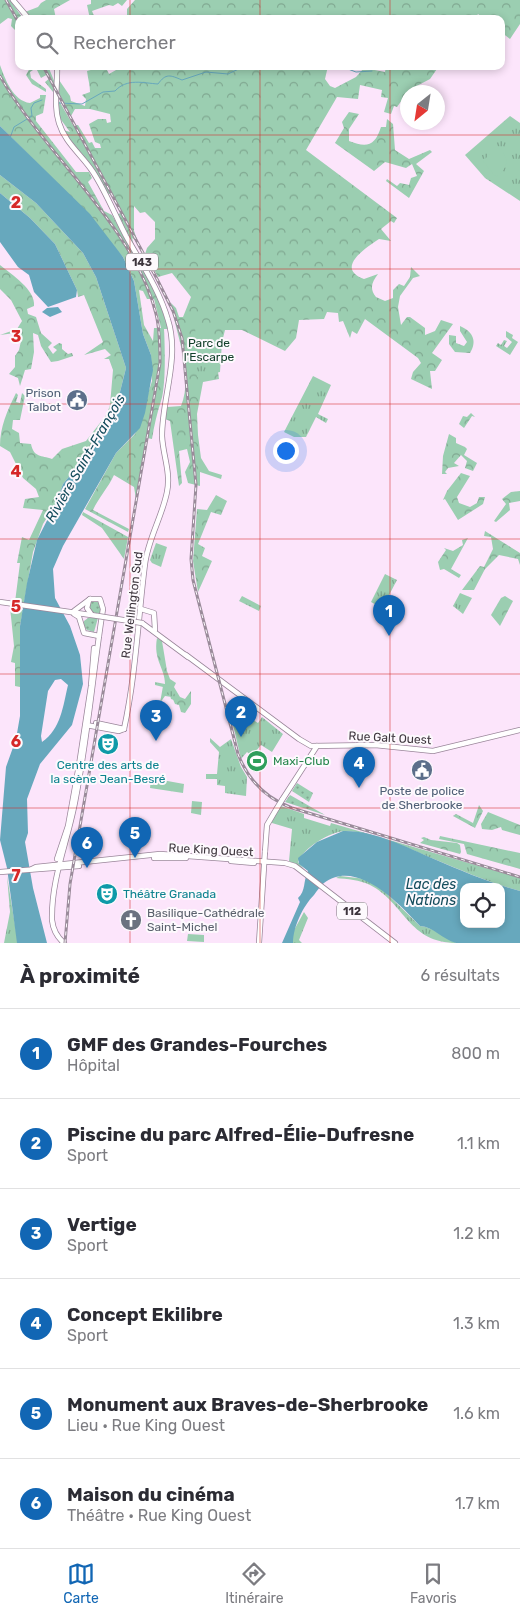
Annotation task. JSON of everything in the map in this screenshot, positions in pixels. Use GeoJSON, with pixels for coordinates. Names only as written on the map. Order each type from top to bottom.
{"type":"FeatureCollection","features":[{"type":"Feature","properties":{"kind":"main road"},"geometry":{"type":"LineString","coordinates":[[13,0],[26,15]]}},
{"type":"Feature","properties":{"kind":"main road","name":"Rue Wellington Sud"},"geometry":{"type":"LineString","coordinates":[[57,70],[56,110],[60,127],[70,145],[94,173],[128,239],[146,268],[166,312],[171,332],[170,378],[162,434],[169,469],[168,486],[160,521],[147,554],[141,609],[142,621],[124,729],[120,731],[87,723]]}},
{"type":"Feature","properties":{"kind":"main road"},"geometry":{"type":"LineString","coordinates":[[65,943],[54,928],[52,919],[57,866],[70,830],[87,723],[101,601],[95,598],[90,599],[78,610],[68,612]]}},
{"type":"Feature","properties":{"kind":"main road"},"geometry":{"type":"LineString","coordinates":[[90,599],[87,608],[92,615],[85,618],[82,626],[86,631],[97,635]]}},
{"type":"Feature","properties":{"kind":"main road","name":"Rue Galt Ouest"},"geometry":{"type":"LineString","coordinates":[[0,602],[142,621],[303,742],[317,746],[375,745],[438,750],[520,730]]}},
{"type":"Feature","properties":{"kind":"main road"},"geometry":{"type":"LineString","coordinates":[[141,609],[150,610],[155,617],[154,630]]}},
{"type":"Feature","properties":{"kind":"main road"},"geometry":{"type":"LineString","coordinates":[[150,610],[145,612],[142,621],[151,621],[155,617]]}},
{"type":"Feature","properties":{"kind":"main road"},"geometry":{"type":"LineString","coordinates":[[68,612],[78,616],[84,633],[97,635]]}},
{"type":"Feature","properties":{"kind":"main road"},"geometry":{"type":"LineString","coordinates":[[259,943],[267,825],[317,746]]}},
{"type":"Feature","properties":{"kind":"main road","name":"Rue King Ouest"},"geometry":{"type":"LineString","coordinates":[[3,872],[153,856],[285,862],[299,870],[395,943]]}},
{"type":"Feature","properties":{"kind":"green space"},"geometry":{"type":"Polygon","coordinates":[[[0,0],[10,0],[21,15],[15,15],[15,30],[11,26],[12,19],[8,18],[0,24],[0,0]]]}},
{"type":"Feature","properties":{"kind":"green space"},"geometry":{"type":"Polygon","coordinates":[[[46,0],[70,0],[54,9],[55,15],[28,15],[25,12],[38,7],[46,0]]]}},
{"type":"Feature","properties":{"kind":"green space"},"geometry":{"type":"Polygon","coordinates":[[[91,0],[127,0],[122,6],[118,3],[92,11],[94,15],[89,15],[87,5],[91,4],[91,0]]]}},
{"type":"Feature","properties":{"kind":"green space"},"geometry":{"type":"Polygon","coordinates":[[[135,0],[520,0],[520,24],[510,39],[505,35],[505,15],[127,15],[127,9],[135,0]]]}},
{"type":"Feature","properties":{"kind":"green space"},"geometry":{"type":"Polygon","coordinates":[[[0,65],[10,88],[19,98],[30,103],[40,98],[40,95],[46,95],[43,113],[36,116],[36,121],[76,172],[89,172],[92,178],[88,182],[104,211],[112,215],[151,285],[164,314],[168,329],[164,329],[165,365],[163,394],[152,439],[147,438],[136,499],[134,487],[114,475],[93,510],[129,529],[128,532],[85,509],[116,453],[135,434],[152,381],[151,355],[143,334],[134,281],[123,257],[45,171],[0,126],[0,65]],[[139,290],[144,325],[153,341],[154,328],[161,328],[154,299],[147,299],[143,291],[139,290]]]}},
{"type":"Feature","properties":{"kind":"green space"},"geometry":{"type":"Polygon","coordinates":[[[29,70],[33,70],[30,72],[31,78],[46,89],[46,92],[32,84],[26,75],[29,70]]]}},
{"type":"Feature","properties":{"kind":"green space"},"geometry":{"type":"Polygon","coordinates":[[[37,70],[50,70],[55,83],[53,92],[45,82],[50,78],[48,74],[41,78],[37,70]]]}},
{"type":"Feature","properties":{"kind":"green space"},"geometry":{"type":"Polygon","coordinates":[[[91,70],[107,70],[109,74],[116,70],[327,70],[325,79],[330,86],[335,88],[356,77],[362,70],[385,72],[385,70],[436,70],[430,79],[419,85],[400,85],[400,103],[397,107],[394,106],[391,114],[384,112],[388,98],[381,97],[382,90],[360,85],[358,99],[337,97],[306,150],[397,218],[394,223],[391,221],[381,229],[391,241],[379,239],[356,258],[352,264],[352,269],[356,274],[364,279],[378,274],[372,288],[376,297],[385,301],[393,298],[393,290],[399,284],[404,286],[410,277],[411,267],[420,276],[413,278],[400,296],[398,307],[401,325],[407,317],[410,317],[425,328],[425,335],[435,331],[441,320],[453,324],[432,353],[442,360],[435,371],[430,371],[432,389],[411,379],[413,372],[421,363],[418,358],[365,319],[357,334],[352,331],[350,338],[343,321],[339,322],[338,313],[327,312],[324,319],[299,320],[296,338],[285,351],[242,330],[225,330],[222,342],[214,343],[219,379],[203,382],[197,414],[201,458],[209,471],[222,475],[221,479],[200,472],[200,486],[188,483],[185,472],[190,462],[187,449],[179,451],[182,483],[179,486],[170,421],[165,419],[167,407],[181,406],[186,381],[183,354],[171,303],[176,308],[179,317],[183,317],[191,297],[172,273],[158,277],[145,254],[147,248],[155,239],[155,222],[145,212],[140,213],[134,206],[134,231],[138,242],[132,238],[134,246],[117,214],[122,213],[113,195],[106,193],[63,130],[70,132],[59,117],[58,99],[73,125],[78,125],[89,143],[92,142],[95,148],[101,148],[100,144],[95,142],[89,124],[98,119],[106,119],[107,123],[111,122],[110,114],[90,109],[75,109],[71,116],[59,95],[59,80],[70,96],[71,101],[85,106],[86,99],[82,95],[90,92],[87,71],[91,70]]]}},
{"type":"Feature","properties":{"kind":"green space"},"geometry":{"type":"Polygon","coordinates":[[[349,112],[359,114],[349,129],[349,141],[365,145],[370,144],[376,138],[381,127],[386,127],[387,119],[393,124],[395,150],[409,159],[430,150],[432,152],[416,164],[424,171],[409,198],[386,181],[387,179],[397,186],[400,183],[409,185],[411,178],[417,176],[412,164],[406,168],[385,162],[374,171],[335,143],[344,128],[342,122],[349,112]]]}},
{"type":"Feature","properties":{"kind":"green space"},"geometry":{"type":"Polygon","coordinates":[[[510,116],[520,123],[520,201],[485,178],[465,155],[510,116]]]}},
{"type":"Feature","properties":{"kind":"green space"},"geometry":{"type":"Polygon","coordinates":[[[498,146],[505,154],[506,166],[496,177],[483,161],[498,146]]]}},
{"type":"Feature","properties":{"kind":"green space"},"geometry":{"type":"Polygon","coordinates":[[[0,175],[36,203],[83,253],[96,277],[126,368],[116,408],[108,429],[63,484],[56,503],[43,524],[33,552],[24,603],[15,602],[20,563],[17,563],[22,537],[29,540],[43,510],[23,508],[25,499],[39,497],[36,489],[23,478],[10,452],[0,446],[1,432],[7,413],[16,393],[18,395],[16,402],[20,403],[22,393],[25,396],[20,420],[13,420],[12,429],[19,433],[20,443],[31,444],[36,454],[52,459],[62,449],[86,441],[107,414],[110,405],[113,370],[109,359],[104,359],[111,355],[105,349],[84,355],[103,342],[84,295],[78,297],[77,290],[55,244],[30,218],[0,193],[0,175]]]}},
{"type":"Feature","properties":{"kind":"green space"},"geometry":{"type":"Polygon","coordinates":[[[0,265],[22,283],[31,294],[34,306],[27,309],[28,314],[36,317],[41,333],[52,343],[48,347],[53,354],[57,350],[53,347],[59,343],[62,344],[62,349],[68,354],[72,353],[73,356],[51,362],[41,346],[38,335],[33,333],[34,352],[31,369],[25,370],[20,386],[18,378],[9,374],[15,367],[15,356],[21,341],[15,333],[0,335],[17,329],[22,321],[11,300],[0,289],[0,265]]]}},
{"type":"Feature","properties":{"kind":"green space","name":"Parc de l'Escarpe"},"geometry":{"type":"Polygon","coordinates":[[[195,322],[208,336],[222,342],[220,372],[197,377],[195,322]]]}},
{"type":"Feature","properties":{"kind":"green space"},"geometry":{"type":"Polygon","coordinates":[[[460,326],[465,328],[473,338],[474,341],[470,353],[455,352],[449,344],[449,335],[456,336],[456,343],[464,346],[467,342],[460,331],[460,326]]]}},
{"type":"Feature","properties":{"kind":"green space"},"geometry":{"type":"Polygon","coordinates":[[[506,331],[513,335],[512,338],[518,342],[510,355],[496,346],[498,343],[501,345],[504,340],[507,341],[504,346],[507,348],[512,342],[506,337],[506,331]]]}},
{"type":"Feature","properties":{"kind":"green space"},"geometry":{"type":"Polygon","coordinates":[[[313,376],[331,385],[318,414],[328,419],[326,423],[316,417],[306,437],[294,437],[284,432],[313,376]]]}},
{"type":"Feature","properties":{"kind":"green space"},"geometry":{"type":"Polygon","coordinates":[[[471,413],[475,417],[472,416],[464,428],[459,424],[463,416],[467,417],[471,413]]]}},
{"type":"Feature","properties":{"kind":"green space"},"geometry":{"type":"Polygon","coordinates":[[[449,434],[456,438],[456,443],[467,449],[464,455],[477,463],[473,471],[465,468],[467,461],[461,455],[454,463],[459,466],[448,468],[445,472],[447,474],[442,474],[443,456],[449,434]]]}},
{"type":"Feature","properties":{"kind":"green space"},"geometry":{"type":"Polygon","coordinates":[[[461,473],[470,476],[457,497],[459,503],[470,507],[477,503],[479,497],[485,497],[483,504],[458,520],[445,499],[443,500],[447,491],[461,473]]]}},
{"type":"Feature","properties":{"kind":"green space"},"geometry":{"type":"Polygon","coordinates":[[[520,491],[520,501],[509,503],[510,510],[496,522],[494,521],[506,504],[502,499],[511,492],[520,491]]]}},
{"type":"Feature","properties":{"kind":"green space"},"geometry":{"type":"Polygon","coordinates":[[[216,495],[227,501],[221,515],[211,512],[198,544],[205,548],[202,556],[212,561],[198,592],[193,561],[197,509],[207,510],[216,495]]]}},
{"type":"Feature","properties":{"kind":"green space"},"geometry":{"type":"Polygon","coordinates":[[[83,512],[128,537],[124,559],[102,528],[82,515],[83,512]]]}},
{"type":"Feature","properties":{"kind":"green space"},"geometry":{"type":"Polygon","coordinates":[[[485,531],[520,553],[520,565],[518,559],[499,555],[485,569],[474,590],[462,590],[480,566],[484,567],[493,549],[491,537],[484,536],[485,531]]]}},
{"type":"Feature","properties":{"kind":"green space"},"geometry":{"type":"Polygon","coordinates":[[[468,538],[451,569],[461,575],[459,578],[444,569],[440,570],[438,562],[446,550],[444,548],[453,551],[463,545],[462,540],[468,538]]]}},
{"type":"Feature","properties":{"kind":"green space"},"geometry":{"type":"Polygon","coordinates":[[[156,543],[167,547],[161,567],[150,560],[156,543]]]}},
{"type":"Feature","properties":{"kind":"green space"},"geometry":{"type":"Polygon","coordinates":[[[385,574],[397,580],[378,616],[376,615],[380,607],[371,602],[385,574]]]}},
{"type":"Feature","properties":{"kind":"green space"},"geometry":{"type":"Polygon","coordinates":[[[460,593],[472,598],[463,614],[453,606],[460,593]]]}},
{"type":"Feature","properties":{"kind":"green space"},"geometry":{"type":"Polygon","coordinates":[[[242,596],[261,606],[259,611],[239,601],[242,596]]]}},
{"type":"Feature","properties":{"kind":"green space"},"geometry":{"type":"Polygon","coordinates":[[[505,596],[513,601],[500,626],[491,615],[501,598],[505,596]]]}},
{"type":"Feature","properties":{"kind":"green space"},"geometry":{"type":"Polygon","coordinates":[[[91,600],[99,601],[101,614],[91,612],[88,604],[91,600]]]}},
{"type":"Feature","properties":{"kind":"green space"},"geometry":{"type":"Polygon","coordinates":[[[10,607],[23,610],[20,626],[20,687],[15,686],[15,663],[11,662],[14,646],[10,607]]]}},
{"type":"Feature","properties":{"kind":"green space"},"geometry":{"type":"Polygon","coordinates":[[[88,618],[98,618],[94,632],[87,630],[83,626],[84,621],[88,618]]]}},
{"type":"Feature","properties":{"kind":"green space"},"geometry":{"type":"Polygon","coordinates":[[[157,638],[162,641],[167,671],[170,679],[176,683],[174,687],[180,697],[185,699],[191,691],[191,704],[185,713],[181,712],[179,705],[175,704],[172,697],[165,696],[160,703],[163,686],[155,684],[155,682],[165,684],[158,658],[157,638]]]}},
{"type":"Feature","properties":{"kind":"green space"},"geometry":{"type":"Polygon","coordinates":[[[155,683],[170,686],[175,695],[174,700],[171,699],[170,695],[163,694],[163,687],[155,685],[155,683]]]}},
{"type":"Feature","properties":{"kind":"green space"},"geometry":{"type":"Polygon","coordinates":[[[230,712],[248,726],[253,720],[258,723],[262,717],[283,734],[272,752],[261,745],[252,756],[247,752],[241,759],[230,712]]]}},
{"type":"Feature","properties":{"kind":"green space"},"geometry":{"type":"Polygon","coordinates":[[[210,738],[220,747],[231,739],[241,767],[247,777],[246,796],[225,793],[225,786],[217,785],[217,779],[206,779],[206,774],[217,774],[219,752],[210,742],[210,738]]]}},
{"type":"Feature","properties":{"kind":"green space"},"geometry":{"type":"Polygon","coordinates":[[[151,778],[184,784],[183,793],[150,788],[151,778]]]}},
{"type":"Feature","properties":{"kind":"green space"},"geometry":{"type":"Polygon","coordinates":[[[297,783],[313,793],[309,802],[292,791],[297,783]]]}},
{"type":"Feature","properties":{"kind":"green space"},"geometry":{"type":"Polygon","coordinates":[[[290,795],[325,815],[285,802],[290,795]]]}},
{"type":"Feature","properties":{"kind":"green space"},"geometry":{"type":"Polygon","coordinates":[[[192,801],[202,802],[201,815],[191,813],[192,801]]]}},
{"type":"Feature","properties":{"kind":"green space"},"geometry":{"type":"Polygon","coordinates":[[[479,805],[483,811],[475,828],[453,816],[456,814],[473,823],[479,805]]]}},
{"type":"Feature","properties":{"kind":"green space"},"geometry":{"type":"Polygon","coordinates":[[[281,806],[304,814],[304,818],[330,826],[331,823],[520,878],[520,891],[505,886],[505,883],[495,883],[392,842],[359,832],[341,831],[334,833],[312,846],[298,862],[307,873],[289,861],[292,829],[272,823],[272,819],[281,806]]]}},
{"type":"Feature","properties":{"kind":"green space"},"geometry":{"type":"Polygon","coordinates":[[[488,812],[520,825],[520,835],[502,830],[501,827],[492,830],[482,829],[481,824],[488,812]]]}},
{"type":"Feature","properties":{"kind":"green space"},"geometry":{"type":"Polygon","coordinates":[[[440,836],[520,853],[520,869],[467,854],[464,844],[439,839],[440,836]]]}},
{"type":"Feature","properties":{"kind":"green space"},"geometry":{"type":"Polygon","coordinates":[[[424,837],[431,840],[457,843],[460,845],[461,852],[460,854],[420,843],[424,840],[421,838],[424,837]]]}},
{"type":"Feature","properties":{"kind":"green space"},"geometry":{"type":"Polygon","coordinates":[[[7,876],[17,943],[4,943],[10,912],[7,876]]]}},
{"type":"Feature","properties":{"kind":"green space"},"geometry":{"type":"Polygon","coordinates":[[[340,876],[366,879],[379,886],[420,926],[430,928],[457,943],[441,941],[428,936],[408,921],[382,893],[362,882],[336,878],[340,876]]]}},
{"type":"Feature","properties":{"kind":"green space"},"geometry":{"type":"Polygon","coordinates":[[[304,912],[308,918],[299,940],[302,943],[293,943],[293,932],[304,912]]]}},
{"type":"Feature","properties":{"kind":"green space"},"geometry":{"type":"Polygon","coordinates":[[[188,934],[204,935],[204,942],[187,941],[188,934]]]}},
{"type":"Feature","properties":{"kind":"water","name":"Rivière Saint-François"},"geometry":{"type":"Polygon","coordinates":[[[0,126],[90,214],[123,257],[134,281],[143,334],[151,355],[153,370],[145,413],[140,428],[116,453],[63,546],[53,569],[55,598],[70,626],[80,655],[83,684],[72,725],[40,764],[27,799],[28,833],[25,842],[33,888],[47,943],[17,943],[7,868],[0,840],[6,767],[16,739],[20,716],[20,626],[37,540],[56,503],[63,484],[108,429],[116,408],[126,368],[96,277],[83,253],[36,203],[0,175],[0,126]],[[61,679],[55,680],[48,691],[41,736],[42,742],[57,724],[63,709],[68,685],[61,679]]]}},
{"type":"Feature","properties":{"kind":"water"},"geometry":{"type":"Polygon","coordinates":[[[0,193],[30,218],[55,244],[77,290],[76,297],[48,307],[34,292],[29,275],[18,267],[0,242],[0,193]]]}},
{"type":"Feature","properties":{"kind":"water"},"geometry":{"type":"Polygon","coordinates":[[[58,307],[62,312],[50,317],[42,312],[47,308],[58,307]]]}},
{"type":"Feature","properties":{"kind":"water","name":"Lac des Nations"},"geometry":{"type":"Polygon","coordinates":[[[343,831],[355,831],[378,836],[495,883],[460,883],[460,928],[505,928],[505,886],[520,891],[520,943],[456,943],[430,929],[420,926],[401,906],[376,886],[350,876],[336,877],[324,883],[303,911],[295,930],[293,943],[282,943],[300,902],[298,898],[301,895],[308,871],[299,864],[298,858],[317,842],[343,831]]]}},
{"type":"Feature","properties":{"kind":"waterway"},"geometry":{"type":"LineString","coordinates":[[59,103],[82,104],[103,92],[115,91],[130,83],[158,84],[163,78],[168,76],[182,80],[206,72],[228,74],[236,70]]}},
{"type":"Feature","properties":{"kind":"waterway"},"geometry":{"type":"LineString","coordinates":[[351,70],[356,72],[372,71]]}},
{"type":"Feature","properties":{"kind":"waterway"},"geometry":{"type":"LineString","coordinates":[[10,138],[14,127],[32,116],[31,108],[34,103],[42,100]]}},
{"type":"Feature","properties":{"kind":"railway"},"geometry":{"type":"LineString","coordinates":[[6,0],[15,16]]}},
{"type":"Feature","properties":{"kind":"railway"},"geometry":{"type":"LineString","coordinates":[[45,70],[157,279],[173,311],[182,338],[196,485],[191,559],[193,580],[238,754],[247,772],[252,780],[266,793],[282,804],[292,808],[520,877]]}},
{"type":"Feature","properties":{"kind":"railway"},"geometry":{"type":"LineString","coordinates":[[0,76],[18,105],[87,192],[129,251],[145,282],[156,314],[160,338],[160,363],[70,884],[65,943]]}},
{"type":"Feature","properties":{"kind":"place","name":"Prison Talbot"},"geometry":{"type":"Point","coordinates":[77,400]}},
{"type":"Feature","properties":{"kind":"place","name":"GMF des Grandes-Fourches"},"geometry":{"type":"Point","coordinates":[389,636]}},
{"type":"Feature","properties":{"kind":"place","name":"Piscine du parc Alfred-Élie-Dufresne"},"geometry":{"type":"Point","coordinates":[241,737]}},
{"type":"Feature","properties":{"kind":"place","name":"Vertige"},"geometry":{"type":"Point","coordinates":[156,741]}},
{"type":"Feature","properties":{"kind":"place","name":"Centre des arts de la scène Jean-Besré"},"geometry":{"type":"Point","coordinates":[108,744]}},
{"type":"Feature","properties":{"kind":"place","name":"Maxi-Club"},"geometry":{"type":"Point","coordinates":[257,761]}},
{"type":"Feature","properties":{"kind":"place","name":"Poste de police de Sherbrooke"},"geometry":{"type":"Point","coordinates":[422,770]}},
{"type":"Feature","properties":{"kind":"place","name":"Concept Ekilibre"},"geometry":{"type":"Point","coordinates":[359,788]}},
{"type":"Feature","properties":{"kind":"place","name":"Monument aux Braves-de-Sherbrooke"},"geometry":{"type":"Point","coordinates":[135,858]}},
{"type":"Feature","properties":{"kind":"place","name":"Maison du cinéma"},"geometry":{"type":"Point","coordinates":[87,868]}},
{"type":"Feature","properties":{"kind":"place","name":"Théâtre Granada"},"geometry":{"type":"Point","coordinates":[107,894]}},
{"type":"Feature","properties":{"kind":"place","name":"Basilique-Cathédrale Saint-Michel"},"geometry":{"type":"Point","coordinates":[131,920]}}]}
